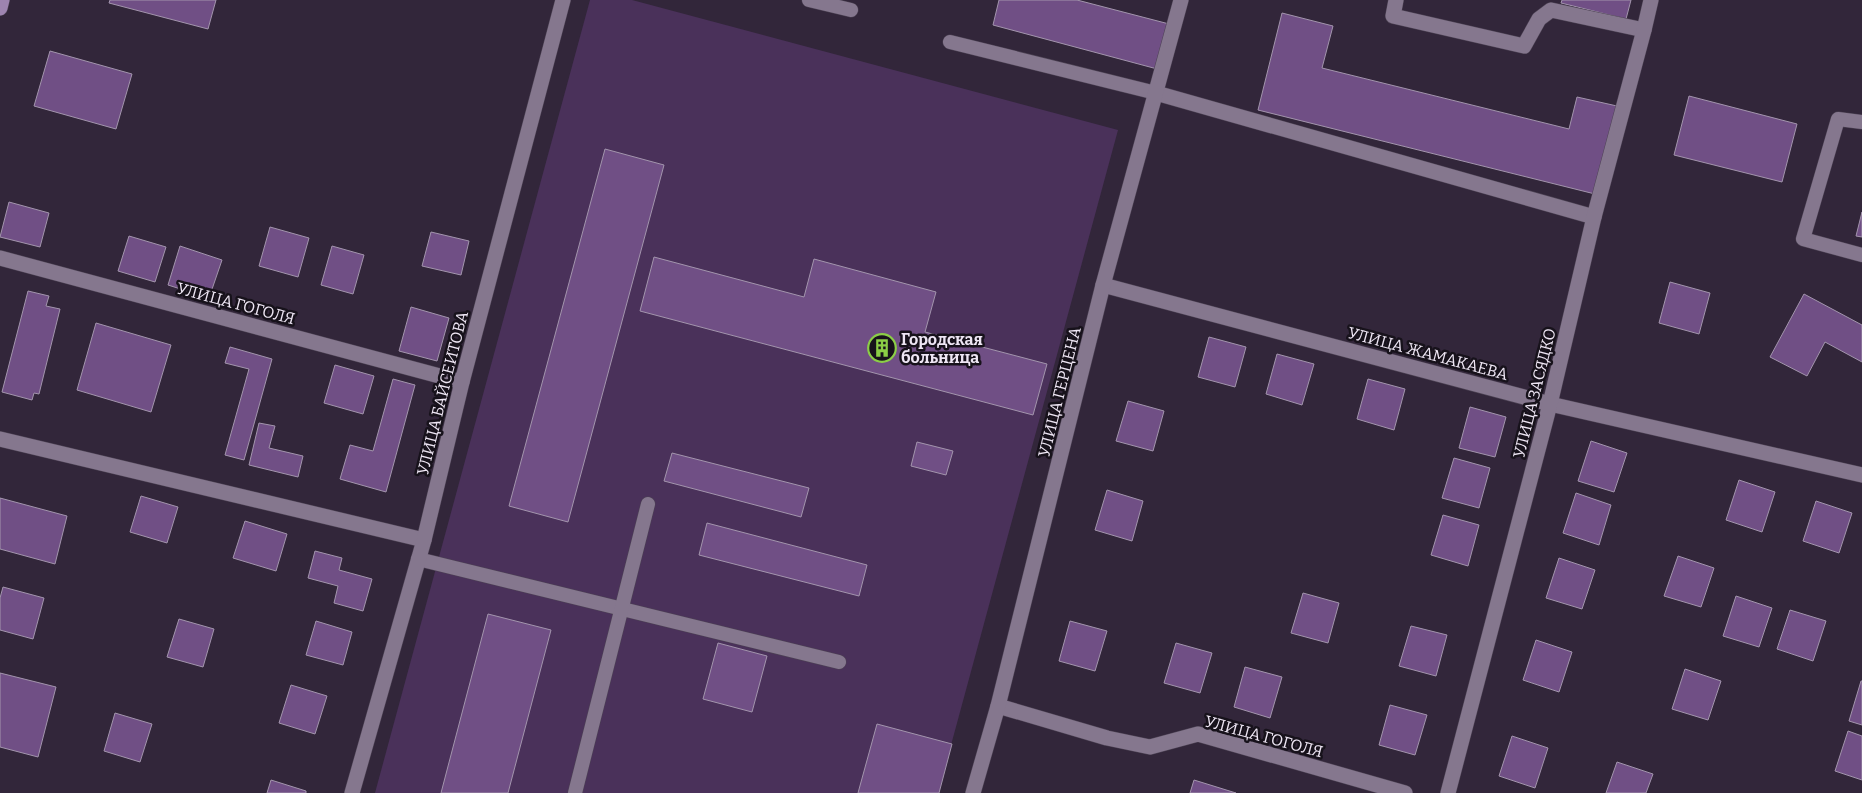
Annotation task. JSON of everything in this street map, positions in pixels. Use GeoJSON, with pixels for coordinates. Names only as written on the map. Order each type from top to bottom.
{"type":"FeatureCollection","features":[{"type":"Feature","properties":{"kind":"main road"},"geometry":{"type":"LineString","coordinates":[[0,8],[2,0]]}},
{"type":"Feature","properties":{"kind":"street","name":"УЛИЦА БАЙСЕИТОВА"},"geometry":{"type":"LineString","coordinates":[[352,793],[424,540],[462,382],[563,0]]}},
{"type":"Feature","properties":{"kind":"street","name":"УЛИЦА ГЕРЦЕНА"},"geometry":{"type":"LineString","coordinates":[[973,793],[998,706],[1103,285],[1181,0]]}},
{"type":"Feature","properties":{"kind":"street"},"geometry":{"type":"LineString","coordinates":[[1396,0],[1393,16],[1524,46],[1540,19],[1551,10],[1644,30]]}},
{"type":"Feature","properties":{"kind":"street","name":"УЛИЦА ЗАСЯДКО"},"geometry":{"type":"LineString","coordinates":[[1448,793],[1550,404],[1594,217],[1644,30],[1650,0]]}},
{"type":"Feature","properties":{"kind":"street"},"geometry":{"type":"LineString","coordinates":[[1156,93],[1594,217]]}},
{"type":"Feature","properties":{"kind":"street","name":"УЛИЦА ГОГОЛЯ"},"geometry":{"type":"LineString","coordinates":[[0,258],[462,382]]}},
{"type":"Feature","properties":{"kind":"street","name":"УЛИЦА ЖАМАКАЕВА"},"geometry":{"type":"LineString","coordinates":[[1103,285],[1550,404],[1862,475]]}},
{"type":"Feature","properties":{"kind":"street"},"geometry":{"type":"LineString","coordinates":[[0,439],[424,540]]}},
{"type":"Feature","properties":{"kind":"street","name":"УЛИЦА ГОГОЛЯ"},"geometry":{"type":"LineString","coordinates":[[998,706],[1107,738],[1150,746],[1198,734],[1405,793]]}},
{"type":"Feature","properties":{"kind":"lane"},"geometry":{"type":"LineString","coordinates":[[809,0],[851,10]]}},
{"type":"Feature","properties":{"kind":"lane"},"geometry":{"type":"LineString","coordinates":[[950,42],[1156,93]]}},
{"type":"Feature","properties":{"kind":"lane"},"geometry":{"type":"LineString","coordinates":[[1862,122],[1838,119],[1803,239],[1862,255]]}},
{"type":"Feature","properties":{"kind":"lane"},"geometry":{"type":"LineString","coordinates":[[575,793],[648,504]]}},
{"type":"Feature","properties":{"kind":"lane"},"geometry":{"type":"LineString","coordinates":[[418,559],[839,662]]}},
{"type":"Feature","properties":{"kind":"shaded area"},"geometry":{"type":"Polygon","coordinates":[[[590,0],[632,0],[1118,130],[938,793],[375,793],[590,0]]]}},
{"type":"Feature","properties":{"kind":"building"},"geometry":{"type":"Polygon","coordinates":[[[110,0],[216,0],[208,29],[109,3],[110,0]]]}},
{"type":"Feature","properties":{"kind":"building"},"geometry":{"type":"Polygon","coordinates":[[[999,0],[1077,0],[1173,25],[1161,70],[993,25],[999,0]]]}},
{"type":"Feature","properties":{"kind":"building"},"geometry":{"type":"Polygon","coordinates":[[[1562,0],[1631,0],[1626,19],[1561,3],[1562,0]]]}},
{"type":"Feature","properties":{"kind":"building"},"geometry":{"type":"Polygon","coordinates":[[[1282,13],[1333,26],[1322,68],[1569,129],[1577,97],[1617,106],[1595,194],[1258,110],[1282,13]]]}},
{"type":"Feature","properties":{"kind":"building"},"geometry":{"type":"Polygon","coordinates":[[[50,51],[132,74],[116,129],[34,106],[50,51]]]}},
{"type":"Feature","properties":{"kind":"building"},"geometry":{"type":"Polygon","coordinates":[[[1689,96],[1797,124],[1782,182],[1674,155],[1689,96]]]}},
{"type":"Feature","properties":{"kind":"building"},"geometry":{"type":"Polygon","coordinates":[[[605,149],[664,165],[568,522],[509,506],[605,149]]]}},
{"type":"Feature","properties":{"kind":"building"},"geometry":{"type":"Polygon","coordinates":[[[9,202],[49,213],[40,247],[0,237],[9,202]]]}},
{"type":"Feature","properties":{"kind":"building"},"geometry":{"type":"Polygon","coordinates":[[[1862,212],[1862,237],[1856,236],[1862,212]]]}},
{"type":"Feature","properties":{"kind":"building"},"geometry":{"type":"Polygon","coordinates":[[[270,227],[309,238],[298,277],[259,266],[270,227]]]}},
{"type":"Feature","properties":{"kind":"building"},"geometry":{"type":"Polygon","coordinates":[[[431,232],[469,241],[461,275],[422,266],[431,232]]]}},
{"type":"Feature","properties":{"kind":"building"},"geometry":{"type":"Polygon","coordinates":[[[129,236],[166,247],[155,282],[118,271],[129,236]]]}},
{"type":"Feature","properties":{"kind":"building"},"geometry":{"type":"Polygon","coordinates":[[[180,246],[222,260],[209,298],[168,285],[180,246]]]}},
{"type":"Feature","properties":{"kind":"building"},"geometry":{"type":"Polygon","coordinates":[[[332,246],[364,255],[353,294],[321,285],[332,246]]]}},
{"type":"Feature","properties":{"kind":"building","name":"Городская больница"},"geometry":{"type":"Polygon","coordinates":[[[654,257],[804,297],[814,259],[936,292],[925,332],[1047,364],[1033,415],[640,311],[654,257]]]}},
{"type":"Feature","properties":{"kind":"building"},"geometry":{"type":"Polygon","coordinates":[[[1670,282],[1710,293],[1699,334],[1659,323],[1670,282]]]}},
{"type":"Feature","properties":{"kind":"building"},"geometry":{"type":"Polygon","coordinates":[[[28,291],[49,296],[46,306],[60,309],[39,394],[34,393],[32,400],[2,392],[28,291]]]}},
{"type":"Feature","properties":{"kind":"building"},"geometry":{"type":"Polygon","coordinates":[[[1804,294],[1862,325],[1862,362],[1825,342],[1807,376],[1770,357],[1804,294]]]}},
{"type":"Feature","properties":{"kind":"building"},"geometry":{"type":"Polygon","coordinates":[[[411,307],[449,318],[437,361],[399,351],[411,307]]]}},
{"type":"Feature","properties":{"kind":"building"},"geometry":{"type":"Polygon","coordinates":[[[96,323],[171,345],[151,412],[77,390],[96,323]]]}},
{"type":"Feature","properties":{"kind":"building"},"geometry":{"type":"Polygon","coordinates":[[[1209,337],[1246,347],[1235,387],[1198,377],[1209,337]]]}},
{"type":"Feature","properties":{"kind":"building"},"geometry":{"type":"Polygon","coordinates":[[[230,347],[272,359],[244,460],[225,455],[249,369],[225,363],[230,347]]]}},
{"type":"Feature","properties":{"kind":"building"},"geometry":{"type":"Polygon","coordinates":[[[1277,354],[1314,364],[1302,405],[1266,394],[1277,354]]]}},
{"type":"Feature","properties":{"kind":"building"},"geometry":{"type":"Polygon","coordinates":[[[335,365],[374,376],[363,414],[324,403],[335,365]]]}},
{"type":"Feature","properties":{"kind":"building"},"geometry":{"type":"Polygon","coordinates":[[[393,379],[415,385],[386,492],[340,479],[350,445],[373,451],[393,379]]]}},
{"type":"Feature","properties":{"kind":"building"},"geometry":{"type":"Polygon","coordinates":[[[1368,379],[1405,389],[1394,430],[1357,419],[1368,379]]]}},
{"type":"Feature","properties":{"kind":"building"},"geometry":{"type":"Polygon","coordinates":[[[1128,401],[1164,411],[1153,451],[1116,441],[1128,401]]]}},
{"type":"Feature","properties":{"kind":"building"},"geometry":{"type":"Polygon","coordinates":[[[1470,407],[1506,417],[1495,457],[1459,448],[1470,407]]]}},
{"type":"Feature","properties":{"kind":"building"},"geometry":{"type":"Polygon","coordinates":[[[259,423],[275,426],[269,448],[303,456],[298,477],[249,465],[259,423]]]}},
{"type":"Feature","properties":{"kind":"building"},"geometry":{"type":"Polygon","coordinates":[[[1591,441],[1627,453],[1614,492],[1578,481],[1591,441]]]}},
{"type":"Feature","properties":{"kind":"building"},"geometry":{"type":"Polygon","coordinates":[[[917,442],[953,451],[946,475],[911,466],[917,442]]]}},
{"type":"Feature","properties":{"kind":"building"},"geometry":{"type":"Polygon","coordinates":[[[672,453],[809,488],[801,517],[664,481],[672,453]]]}},
{"type":"Feature","properties":{"kind":"building"},"geometry":{"type":"Polygon","coordinates":[[[1454,458],[1490,468],[1479,508],[1442,498],[1454,458]]]}},
{"type":"Feature","properties":{"kind":"building"},"geometry":{"type":"Polygon","coordinates":[[[1739,480],[1775,492],[1762,532],[1726,520],[1739,480]]]}},
{"type":"Feature","properties":{"kind":"building"},"geometry":{"type":"Polygon","coordinates":[[[1107,490],[1143,501],[1132,541],[1095,530],[1107,490]]]}},
{"type":"Feature","properties":{"kind":"building"},"geometry":{"type":"Polygon","coordinates":[[[1576,493],[1611,505],[1599,545],[1563,533],[1576,493]]]}},
{"type":"Feature","properties":{"kind":"building"},"geometry":{"type":"Polygon","coordinates":[[[141,496],[178,507],[167,543],[130,532],[141,496]]]}},
{"type":"Feature","properties":{"kind":"building"},"geometry":{"type":"Polygon","coordinates":[[[0,498],[67,516],[55,564],[0,549],[0,498]]]}},
{"type":"Feature","properties":{"kind":"building"},"geometry":{"type":"Polygon","coordinates":[[[1816,501],[1852,513],[1839,553],[1803,541],[1816,501]]]}},
{"type":"Feature","properties":{"kind":"building"},"geometry":{"type":"Polygon","coordinates":[[[1443,515],[1479,525],[1468,566],[1431,555],[1443,515]]]}},
{"type":"Feature","properties":{"kind":"building"},"geometry":{"type":"Polygon","coordinates":[[[245,521],[287,534],[276,571],[233,558],[245,521]]]}},
{"type":"Feature","properties":{"kind":"building"},"geometry":{"type":"Polygon","coordinates":[[[707,523],[867,565],[859,596],[699,555],[707,523]]]}},
{"type":"Feature","properties":{"kind":"building"},"geometry":{"type":"Polygon","coordinates":[[[315,551],[342,558],[339,570],[372,579],[363,611],[334,603],[338,586],[308,578],[315,551]]]}},
{"type":"Feature","properties":{"kind":"building"},"geometry":{"type":"Polygon","coordinates":[[[1678,556],[1714,568],[1701,607],[1664,596],[1678,556]]]}},
{"type":"Feature","properties":{"kind":"building"},"geometry":{"type":"Polygon","coordinates":[[[1559,558],[1595,570],[1582,609],[1546,598],[1559,558]]]}},
{"type":"Feature","properties":{"kind":"building"},"geometry":{"type":"Polygon","coordinates":[[[3,587],[44,598],[33,639],[0,630],[0,598],[3,587]]]}},
{"type":"Feature","properties":{"kind":"building"},"geometry":{"type":"Polygon","coordinates":[[[1303,593],[1339,603],[1328,643],[1291,633],[1303,593]]]}},
{"type":"Feature","properties":{"kind":"building"},"geometry":{"type":"Polygon","coordinates":[[[1736,596],[1772,608],[1759,647],[1723,636],[1736,596]]]}},
{"type":"Feature","properties":{"kind":"building"},"geometry":{"type":"Polygon","coordinates":[[[1790,610],[1826,621],[1813,661],[1777,649],[1790,610]]]}},
{"type":"Feature","properties":{"kind":"building"},"geometry":{"type":"Polygon","coordinates":[[[488,614],[551,630],[508,793],[441,793],[488,614]]]}},
{"type":"Feature","properties":{"kind":"building"},"geometry":{"type":"Polygon","coordinates":[[[179,619],[214,629],[203,667],[167,657],[179,619]]]}},
{"type":"Feature","properties":{"kind":"building"},"geometry":{"type":"Polygon","coordinates":[[[316,621],[352,632],[343,665],[306,655],[316,621]]]}},
{"type":"Feature","properties":{"kind":"building"},"geometry":{"type":"Polygon","coordinates":[[[1070,621],[1107,631],[1095,671],[1059,661],[1070,621]]]}},
{"type":"Feature","properties":{"kind":"building"},"geometry":{"type":"Polygon","coordinates":[[[1411,626],[1447,635],[1436,676],[1399,666],[1411,626]]]}},
{"type":"Feature","properties":{"kind":"building"},"geometry":{"type":"Polygon","coordinates":[[[1536,640],[1572,652],[1559,692],[1523,680],[1536,640]]]}},
{"type":"Feature","properties":{"kind":"building"},"geometry":{"type":"Polygon","coordinates":[[[718,643],[767,656],[752,712],[703,699],[718,643]]]}},
{"type":"Feature","properties":{"kind":"building"},"geometry":{"type":"Polygon","coordinates":[[[1176,643],[1212,653],[1200,693],[1164,683],[1176,643]]]}},
{"type":"Feature","properties":{"kind":"building"},"geometry":{"type":"Polygon","coordinates":[[[1245,667],[1282,677],[1270,718],[1234,707],[1245,667]]]}},
{"type":"Feature","properties":{"kind":"building"},"geometry":{"type":"Polygon","coordinates":[[[1685,669],[1721,681],[1708,720],[1672,709],[1685,669]]]}},
{"type":"Feature","properties":{"kind":"building"},"geometry":{"type":"Polygon","coordinates":[[[0,673],[56,687],[38,757],[0,747],[0,673]]]}},
{"type":"Feature","properties":{"kind":"building"},"geometry":{"type":"Polygon","coordinates":[[[1862,681],[1862,725],[1849,721],[1862,681]]]}},
{"type":"Feature","properties":{"kind":"building"},"geometry":{"type":"Polygon","coordinates":[[[291,685],[327,696],[315,734],[279,723],[291,685]]]}},
{"type":"Feature","properties":{"kind":"building"},"geometry":{"type":"Polygon","coordinates":[[[1390,705],[1427,715],[1415,755],[1379,745],[1390,705]]]}},
{"type":"Feature","properties":{"kind":"building"},"geometry":{"type":"Polygon","coordinates":[[[115,713],[152,724],[140,762],[104,751],[115,713]]]}},
{"type":"Feature","properties":{"kind":"building"},"geometry":{"type":"Polygon","coordinates":[[[877,724],[952,744],[939,793],[858,793],[877,724]]]}},
{"type":"Feature","properties":{"kind":"building"},"geometry":{"type":"Polygon","coordinates":[[[1848,731],[1862,736],[1862,780],[1835,771],[1848,731]]]}},
{"type":"Feature","properties":{"kind":"building"},"geometry":{"type":"Polygon","coordinates":[[[1512,736],[1548,748],[1535,788],[1499,776],[1512,736]]]}},
{"type":"Feature","properties":{"kind":"building"},"geometry":{"type":"Polygon","coordinates":[[[1617,762],[1653,774],[1646,793],[1606,793],[1617,762]]]}},
{"type":"Feature","properties":{"kind":"building"},"geometry":{"type":"Polygon","coordinates":[[[271,780],[306,791],[306,793],[267,793],[271,780]]]}},
{"type":"Feature","properties":{"kind":"building"},"geometry":{"type":"Polygon","coordinates":[[[1194,780],[1236,793],[1190,793],[1194,780]]]}},
{"type":"Feature","properties":{"kind":"place","name":"Городская больница"},"geometry":{"type":"Point","coordinates":[882,348]}}]}
